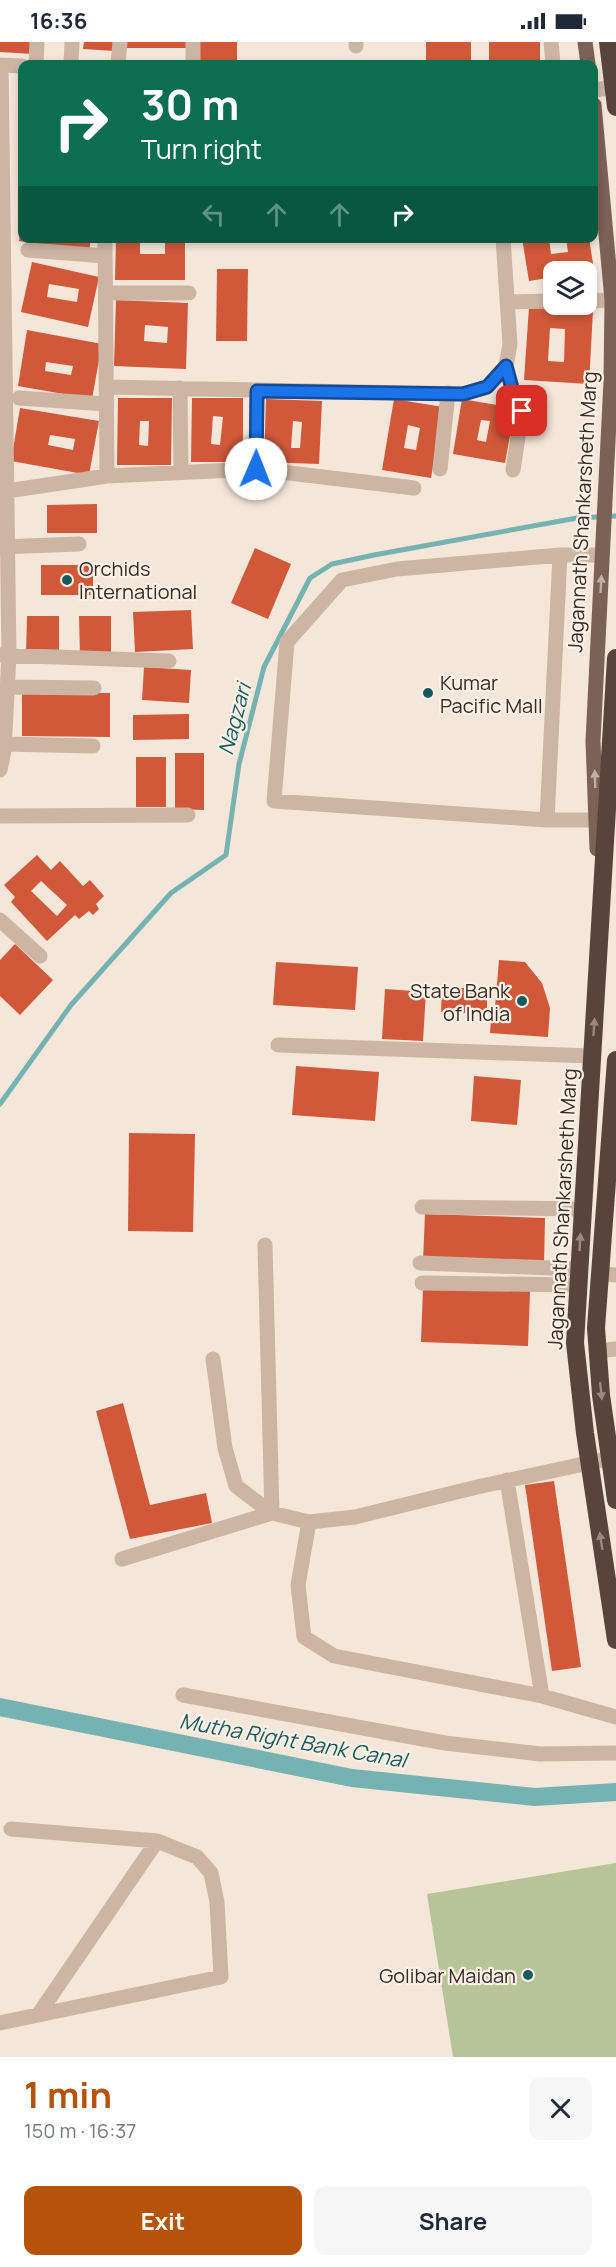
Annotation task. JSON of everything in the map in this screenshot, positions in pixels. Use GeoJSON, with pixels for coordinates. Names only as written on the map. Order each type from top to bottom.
{"type":"FeatureCollection","features":[{"type":"Feature","properties":{"kind":"highway"},"geometry":{"type":"LineString","coordinates":[[608,42],[616,107]]}},
{"type":"Feature","properties":{"kind":"highway","name":"Jagannath Shankarsheth Marg"},"geometry":{"type":"LineString","coordinates":[[616,658],[575,1344],[589,1461],[616,1640]]}},
{"type":"Feature","properties":{"kind":"highway","name":"Jagannath Shankarsheth Marg"},"geometry":{"type":"LineString","coordinates":[[616,1060],[608,1275],[597,1348],[613,1457],[616,1500]]}},
{"type":"Feature","properties":{"kind":"highway"},"geometry":{"type":"LineString","coordinates":[[575,1344],[597,1348]]}},
{"type":"Feature","properties":{"kind":"main road"},"geometry":{"type":"LineString","coordinates":[[585,42],[587,60]]}},
{"type":"Feature","properties":{"kind":"main road","name":"Jagannath Shankarsheth Marg"},"geometry":{"type":"LineString","coordinates":[[598,148],[614,320],[593,741],[600,921]]}},
{"type":"Feature","properties":{"kind":"street"},"geometry":{"type":"LineString","coordinates":[[36,60],[37,42]]}},
{"type":"Feature","properties":{"kind":"street"},"geometry":{"type":"LineString","coordinates":[[70,60],[72,42]]}},
{"type":"Feature","properties":{"kind":"street"},"geometry":{"type":"LineString","coordinates":[[118,60],[120,42]]}},
{"type":"Feature","properties":{"kind":"street"},"geometry":{"type":"LineString","coordinates":[[193,42],[193,60]]}},
{"type":"Feature","properties":{"kind":"street"},"geometry":{"type":"LineString","coordinates":[[551,42],[553,60]]}},
{"type":"Feature","properties":{"kind":"street"},"geometry":{"type":"LineString","coordinates":[[0,770],[4,744],[7,687],[4,655],[4,547],[7,491],[0,65],[18,66]]}},
{"type":"Feature","properties":{"kind":"street"},"geometry":{"type":"LineString","coordinates":[[598,89],[616,87]]}},
{"type":"Feature","properties":{"kind":"street"},"geometry":{"type":"LineString","coordinates":[[105,243],[107,476]]}},
{"type":"Feature","properties":{"kind":"street"},"geometry":{"type":"LineString","coordinates":[[503,243],[510,344],[506,366],[513,392],[522,411],[513,470]]}},
{"type":"Feature","properties":{"kind":"street"},"geometry":{"type":"LineString","coordinates":[[28,250],[105,255]]}},
{"type":"Feature","properties":{"kind":"street"},"geometry":{"type":"LineString","coordinates":[[106,293],[189,293]]}},
{"type":"Feature","properties":{"kind":"street"},"geometry":{"type":"LineString","coordinates":[[597,301],[612,300]]}},
{"type":"Feature","properties":{"kind":"street"},"geometry":{"type":"LineString","coordinates":[[507,302],[543,301]]}},
{"type":"Feature","properties":{"kind":"street"},"geometry":{"type":"LineString","coordinates":[[106,387],[463,394],[487,387],[506,366]]}},
{"type":"Feature","properties":{"kind":"street"},"geometry":{"type":"LineString","coordinates":[[180,388],[181,472]]}},
{"type":"Feature","properties":{"kind":"street"},"geometry":{"type":"LineString","coordinates":[[256,469],[257,391]]}},
{"type":"Feature","properties":{"kind":"street"},"geometry":{"type":"LineString","coordinates":[[440,469],[448,393]]}},
{"type":"Feature","properties":{"kind":"street"},"geometry":{"type":"LineString","coordinates":[[19,398],[106,404]]}},
{"type":"Feature","properties":{"kind":"street"},"geometry":{"type":"LineString","coordinates":[[7,491],[107,476],[256,469],[414,488]]}},
{"type":"Feature","properties":{"kind":"street"},"geometry":{"type":"LineString","coordinates":[[4,547],[79,544]]}},
{"type":"Feature","properties":{"kind":"street"},"geometry":{"type":"LineString","coordinates":[[596,820],[547,820],[274,801],[287,642],[342,580],[397,569],[560,555],[602,555]]}},
{"type":"Feature","properties":{"kind":"street"},"geometry":{"type":"LineString","coordinates":[[547,820],[560,555]]}},
{"type":"Feature","properties":{"kind":"street"},"geometry":{"type":"LineString","coordinates":[[4,655],[169,661]]}},
{"type":"Feature","properties":{"kind":"street"},"geometry":{"type":"LineString","coordinates":[[7,687],[94,688]]}},
{"type":"Feature","properties":{"kind":"street"},"geometry":{"type":"LineString","coordinates":[[4,744],[93,746]]}},
{"type":"Feature","properties":{"kind":"street"},"geometry":{"type":"LineString","coordinates":[[0,816],[188,815]]}},
{"type":"Feature","properties":{"kind":"street"},"geometry":{"type":"LineString","coordinates":[[0,920],[40,956]]}},
{"type":"Feature","properties":{"kind":"street"},"geometry":{"type":"LineString","coordinates":[[278,1045],[592,1056]]}},
{"type":"Feature","properties":{"kind":"street"},"geometry":{"type":"LineString","coordinates":[[422,1207],[582,1209]]}},
{"type":"Feature","properties":{"kind":"street"},"geometry":{"type":"LineString","coordinates":[[265,1245],[272,1513]]}},
{"type":"Feature","properties":{"kind":"street"},"geometry":{"type":"LineString","coordinates":[[420,1263],[578,1277]]}},
{"type":"Feature","properties":{"kind":"street"},"geometry":{"type":"LineString","coordinates":[[422,1282],[578,1277]]}},
{"type":"Feature","properties":{"kind":"street"},"geometry":{"type":"LineString","coordinates":[[597,1348],[616,1349]]}},
{"type":"Feature","properties":{"kind":"street"},"geometry":{"type":"LineString","coordinates":[[213,1359],[225,1448],[236,1486],[272,1513],[309,1522],[355,1517],[613,1457]]}},
{"type":"Feature","properties":{"kind":"street"},"geometry":{"type":"LineString","coordinates":[[507,1480],[542,1696]]}},
{"type":"Feature","properties":{"kind":"street"},"geometry":{"type":"LineString","coordinates":[[122,1559],[272,1513]]}},
{"type":"Feature","properties":{"kind":"street"},"geometry":{"type":"LineString","coordinates":[[309,1522],[298,1585],[304,1637],[334,1656],[542,1696],[616,1717]]}},
{"type":"Feature","properties":{"kind":"street"},"geometry":{"type":"LineString","coordinates":[[183,1695],[445,1743],[540,1754],[616,1753]]}},
{"type":"Feature","properties":{"kind":"street"},"geometry":{"type":"LineString","coordinates":[[0,2024],[221,1977],[217,1902],[211,1873],[197,1857],[157,1841],[11,1829]]}},
{"type":"Feature","properties":{"kind":"street"},"geometry":{"type":"LineString","coordinates":[[38,2015],[157,1841]]}},
{"type":"Feature","properties":{"kind":"green space","name":"Golibar Maidan"},"geometry":{"type":"Polygon","coordinates":[[[616,1863],[616,2057],[453,2057],[427,1894],[616,1863]]]}},
{"type":"Feature","properties":{"kind":"building"},"geometry":{"type":"Polygon","coordinates":[[[0,42],[34,42],[33,54],[0,52],[0,42]]]}},
{"type":"Feature","properties":{"kind":"building"},"geometry":{"type":"Polygon","coordinates":[[[84,42],[115,42],[114,51],[83,49],[84,42]]]}},
{"type":"Feature","properties":{"kind":"building"},"geometry":{"type":"Polygon","coordinates":[[[125,42],[189,42],[189,48],[125,48],[125,42]]]}},
{"type":"Feature","properties":{"kind":"building"},"geometry":{"type":"Polygon","coordinates":[[[200,42],[237,42],[237,60],[200,60],[200,42]]]}},
{"type":"Feature","properties":{"kind":"building"},"geometry":{"type":"Polygon","coordinates":[[[426,42],[471,42],[471,60],[426,60],[426,42]]]}},
{"type":"Feature","properties":{"kind":"building"},"geometry":{"type":"Polygon","coordinates":[[[489,42],[540,42],[540,60],[489,60],[489,42]]]}},
{"type":"Feature","properties":{"kind":"building"},"geometry":{"type":"Polygon","coordinates":[[[32,243],[90,243],[89,252],[32,243]]]}},
{"type":"Feature","properties":{"kind":"building"},"geometry":{"type":"Polygon","coordinates":[[[116,243],[140,243],[140,254],[165,254],[165,243],[185,243],[185,280],[115,280],[116,243]]]}},
{"type":"Feature","properties":{"kind":"building"},"geometry":{"type":"Polygon","coordinates":[[[523,243],[550,243],[551,254],[568,252],[567,243],[590,243],[593,261],[543,261],[543,279],[529,281],[523,243]]]}},
{"type":"Feature","properties":{"kind":"building"},"geometry":{"type":"Polygon","coordinates":[[[32,262],[99,277],[88,327],[21,312],[32,262]],[[49,284],[47,297],[77,302],[79,289],[49,284]]]}},
{"type":"Feature","properties":{"kind":"building"},"geometry":{"type":"Polygon","coordinates":[[[217,269],[248,269],[247,341],[216,341],[217,269]]]}},
{"type":"Feature","properties":{"kind":"building"},"geometry":{"type":"Polygon","coordinates":[[[116,300],[188,303],[186,369],[114,366],[116,300]],[[145,325],[144,341],[167,343],[168,327],[145,325]]]}},
{"type":"Feature","properties":{"kind":"building"},"geometry":{"type":"Polygon","coordinates":[[[529,307],[543,308],[543,315],[593,315],[589,384],[524,380],[529,307]],[[550,328],[548,361],[564,362],[565,329],[550,328]]]}},
{"type":"Feature","properties":{"kind":"building"},"geometry":{"type":"Polygon","coordinates":[[[27,330],[102,344],[92,399],[18,386],[27,330]],[[46,362],[45,371],[71,375],[73,366],[46,362]]]}},
{"type":"Feature","properties":{"kind":"building"},"geometry":{"type":"Polygon","coordinates":[[[118,398],[172,398],[171,465],[117,465],[118,398]],[[140,421],[139,445],[148,446],[149,421],[140,421]]]}},
{"type":"Feature","properties":{"kind":"building"},"geometry":{"type":"Polygon","coordinates":[[[192,398],[243,398],[243,462],[191,462],[192,398]],[[213,416],[211,444],[220,445],[223,417],[213,416]]]}},
{"type":"Feature","properties":{"kind":"building"},"geometry":{"type":"Polygon","coordinates":[[[266,399],[322,401],[319,464],[264,462],[266,399]],[[293,421],[291,448],[300,448],[302,422],[293,421]]]}},
{"type":"Feature","properties":{"kind":"building"},"geometry":{"type":"Polygon","coordinates":[[[394,399],[443,407],[431,478],[382,470],[394,399]],[[408,425],[404,448],[416,450],[420,428],[408,425]]]}},
{"type":"Feature","properties":{"kind":"building"},"geometry":{"type":"Polygon","coordinates":[[[462,399],[515,408],[505,463],[453,454],[462,399]],[[481,420],[477,440],[486,442],[490,421],[481,420]]]}},
{"type":"Feature","properties":{"kind":"building"},"geometry":{"type":"Polygon","coordinates":[[[20,408],[99,421],[89,475],[11,461],[20,408]],[[50,435],[48,445],[73,450],[75,439],[50,435]]]}},
{"type":"Feature","properties":{"kind":"building"},"geometry":{"type":"Polygon","coordinates":[[[97,504],[97,533],[47,533],[47,505],[97,504]]]}},
{"type":"Feature","properties":{"kind":"building"},"geometry":{"type":"Polygon","coordinates":[[[255,548],[291,564],[268,619],[231,603],[255,548]]]}},
{"type":"Feature","properties":{"kind":"building","name":"Orchids International"},"geometry":{"type":"Polygon","coordinates":[[[41,565],[93,565],[93,595],[41,595],[41,565]]]}},
{"type":"Feature","properties":{"kind":"building"},"geometry":{"type":"Polygon","coordinates":[[[191,610],[193,649],[135,652],[133,612],[191,610]]]}},
{"type":"Feature","properties":{"kind":"building"},"geometry":{"type":"Polygon","coordinates":[[[27,616],[59,616],[59,655],[26,655],[27,616]]]}},
{"type":"Feature","properties":{"kind":"building"},"geometry":{"type":"Polygon","coordinates":[[[79,616],[111,616],[111,656],[80,656],[79,616]]]}},
{"type":"Feature","properties":{"kind":"building"},"geometry":{"type":"Polygon","coordinates":[[[144,667],[191,670],[189,703],[142,700],[144,667]]]}},
{"type":"Feature","properties":{"kind":"building"},"geometry":{"type":"Polygon","coordinates":[[[22,692],[110,693],[110,737],[22,736],[22,692]]]}},
{"type":"Feature","properties":{"kind":"building"},"geometry":{"type":"Polygon","coordinates":[[[189,714],[189,739],[133,740],[133,715],[189,714]]]}},
{"type":"Feature","properties":{"kind":"building"},"geometry":{"type":"Polygon","coordinates":[[[175,753],[204,753],[204,810],[175,809],[175,753]]]}},
{"type":"Feature","properties":{"kind":"building"},"geometry":{"type":"Polygon","coordinates":[[[136,757],[166,757],[166,807],[136,807],[136,757]]]}},
{"type":"Feature","properties":{"kind":"building"},"geometry":{"type":"Polygon","coordinates":[[[37,855],[51,870],[60,861],[83,886],[90,880],[104,896],[96,904],[99,909],[93,915],[89,911],[79,919],[75,915],[47,941],[11,902],[15,897],[4,885],[37,855]],[[41,881],[31,891],[57,916],[67,905],[41,881]]]}},
{"type":"Feature","properties":{"kind":"building"},"geometry":{"type":"Polygon","coordinates":[[[15,944],[53,980],[20,1015],[0,996],[0,960],[15,944]]]}},
{"type":"Feature","properties":{"kind":"building","name":"State Bank of India"},"geometry":{"type":"Polygon","coordinates":[[[499,960],[525,962],[542,983],[550,1008],[548,1037],[490,1033],[491,1019],[494,1019],[499,960]]]}},
{"type":"Feature","properties":{"kind":"building"},"geometry":{"type":"Polygon","coordinates":[[[276,962],[358,967],[355,1010],[273,1005],[276,962]]]}},
{"type":"Feature","properties":{"kind":"building"},"geometry":{"type":"Polygon","coordinates":[[[442,987],[487,989],[487,1014],[441,1012],[442,987]]]}},
{"type":"Feature","properties":{"kind":"building"},"geometry":{"type":"Polygon","coordinates":[[[385,989],[426,992],[423,1041],[382,1039],[385,989]]]}},
{"type":"Feature","properties":{"kind":"building"},"geometry":{"type":"Polygon","coordinates":[[[296,1066],[379,1072],[375,1121],[292,1115],[296,1066]]]}},
{"type":"Feature","properties":{"kind":"building"},"geometry":{"type":"Polygon","coordinates":[[[474,1076],[521,1080],[517,1125],[471,1121],[474,1076]]]}},
{"type":"Feature","properties":{"kind":"building"},"geometry":{"type":"Polygon","coordinates":[[[129,1133],[195,1134],[193,1232],[128,1231],[129,1133]]]}},
{"type":"Feature","properties":{"kind":"building"},"geometry":{"type":"Polygon","coordinates":[[[425,1214],[545,1218],[544,1265],[423,1261],[425,1214]]]}},
{"type":"Feature","properties":{"kind":"building"},"geometry":{"type":"Polygon","coordinates":[[[423,1288],[530,1291],[528,1346],[421,1342],[423,1288]]]}},
{"type":"Feature","properties":{"kind":"building"},"geometry":{"type":"Polygon","coordinates":[[[123,1403],[150,1505],[206,1493],[212,1523],[130,1539],[96,1411],[123,1403]]]}},
{"type":"Feature","properties":{"kind":"building"},"geometry":{"type":"Polygon","coordinates":[[[554,1481],[581,1667],[552,1671],[525,1485],[554,1481]]]}},
{"type":"Feature","properties":{"kind":"waterway","name":"Nagzari"},"geometry":{"type":"LineString","coordinates":[[0,1104],[71,1005],[171,893],[226,855],[239,764],[264,667],[310,578],[332,564],[374,555],[577,518],[616,516]]}},
{"type":"Feature","properties":{"kind":"waterway","name":"Mutha Right Bank Canal"},"geometry":{"type":"LineString","coordinates":[[0,1707],[352,1778],[535,1797],[616,1792]]}},
{"type":"Feature","properties":{"kind":"place","name":"Orchids International"},"geometry":{"type":"Point","coordinates":[67,580]}},
{"type":"Feature","properties":{"kind":"place","name":"Kumar Pacific Mall"},"geometry":{"type":"Point","coordinates":[428,693]}},
{"type":"Feature","properties":{"kind":"place","name":"State Bank of India"},"geometry":{"type":"Point","coordinates":[522,1001]}},
{"type":"Feature","properties":{"kind":"place","name":"Golibar Maidan"},"geometry":{"type":"Point","coordinates":[528,1975]}},
{"type":"Feature","properties":{"kind":"route"},"geometry":{"type":"LineString","coordinates":[[256,469],[257,391],[463,394],[487,387],[506,366],[513,392],[522,411]]}}]}
